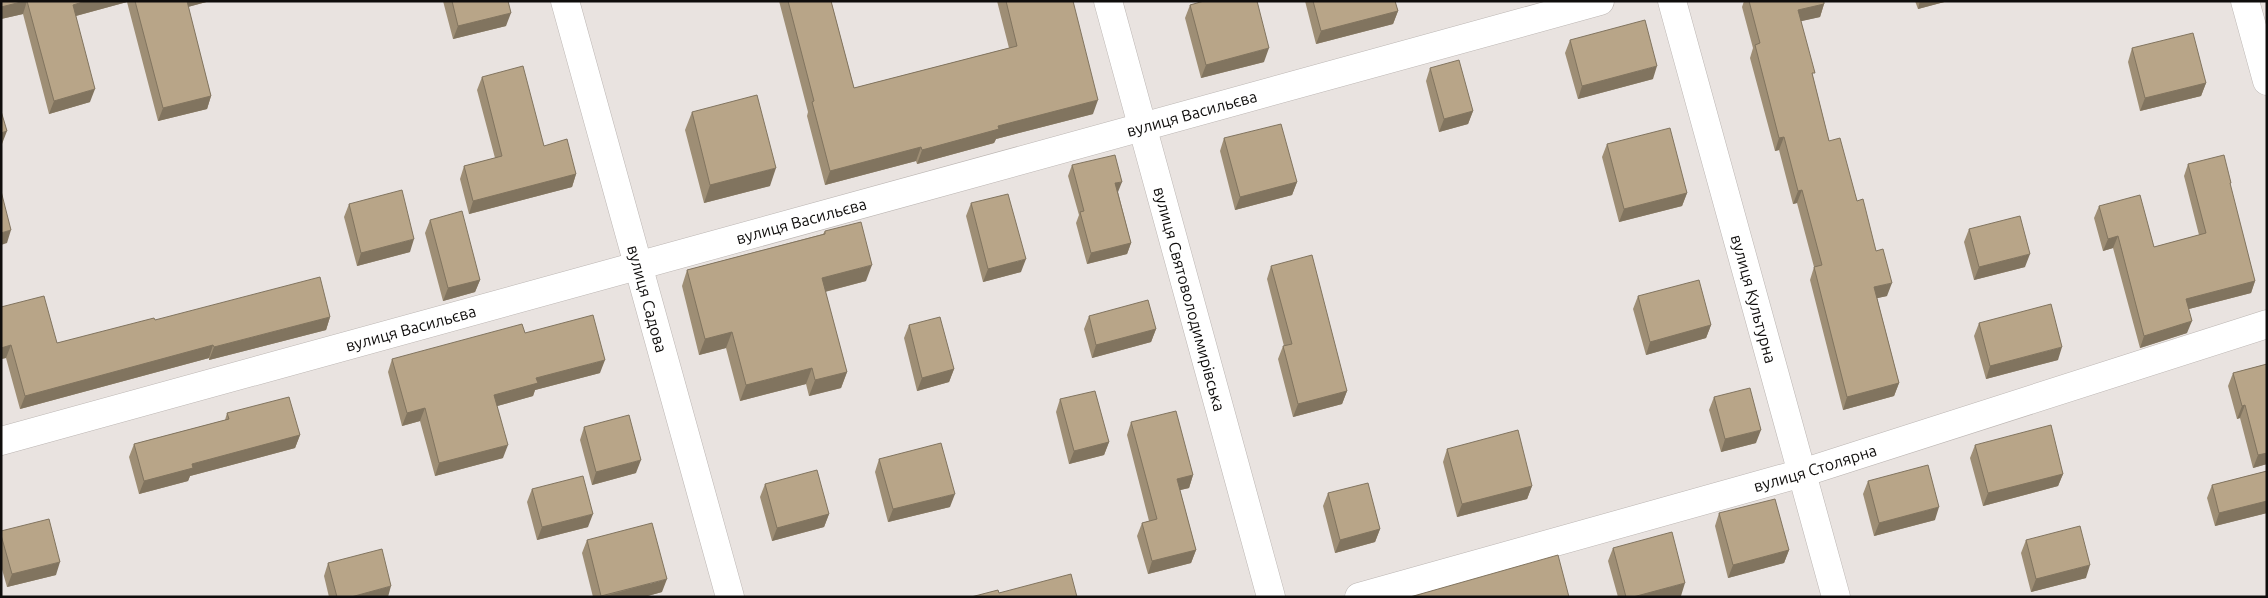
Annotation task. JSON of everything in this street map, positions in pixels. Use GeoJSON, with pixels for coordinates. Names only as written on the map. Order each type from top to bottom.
{"type":"FeatureCollection","features":[{"type":"Feature","properties":{"kind":"street","name":"вулиця Садова"},"geometry":{"type":"LineString","coordinates":[[565,1],[730,597]]}},
{"type":"Feature","properties":{"kind":"street","name":"вулиця Святоволодимирівська"},"geometry":{"type":"LineString","coordinates":[[1108,1],[1271,597]]}},
{"type":"Feature","properties":{"kind":"street","name":"вулиця Васильєва"},"geometry":{"type":"LineString","coordinates":[[1,441],[1600,1]]}},
{"type":"Feature","properties":{"kind":"street","name":"вулиця Культурна"},"geometry":{"type":"LineString","coordinates":[[1672,1],[1836,597]]}},
{"type":"Feature","properties":{"kind":"street"},"geometry":{"type":"LineString","coordinates":[[2245,1],[2267,81]]}},
{"type":"Feature","properties":{"kind":"street","name":"вулиця Столярна"},"geometry":{"type":"LineString","coordinates":[[1359,597],[1802,473],[2267,324]]}},
{"type":"Feature","properties":{"kind":"building"},"geometry":{"type":"Polygon","coordinates":[[[1,1],[25,1],[1,7],[1,1]]]}},
{"type":"Feature","properties":{"kind":"building"},"geometry":{"type":"Polygon","coordinates":[[[27,1],[86,1],[73,5],[95,89],[54,101],[27,1]]]}},
{"type":"Feature","properties":{"kind":"building"},"geometry":{"type":"Polygon","coordinates":[[[135,1],[187,1],[211,96],[163,108],[135,1]]]}},
{"type":"Feature","properties":{"kind":"building"},"geometry":{"type":"Polygon","coordinates":[[[452,1],[508,1],[511,13],[458,26],[452,1]]]}},
{"type":"Feature","properties":{"kind":"building"},"geometry":{"type":"Polygon","coordinates":[[[788,1],[831,1],[854,88],[1017,46],[1006,1],[1073,1],[1098,100],[998,126],[999,129],[922,150],[921,147],[830,171],[788,1]]]}},
{"type":"Feature","properties":{"kind":"building"},"geometry":{"type":"Polygon","coordinates":[[[1204,1],[1257,1],[1269,48],[1206,65],[1190,5],[1204,1]]]}},
{"type":"Feature","properties":{"kind":"building"},"geometry":{"type":"Polygon","coordinates":[[[1313,1],[1395,1],[1398,11],[1321,31],[1313,1]]]}},
{"type":"Feature","properties":{"kind":"building"},"geometry":{"type":"Polygon","coordinates":[[[1749,1],[1824,1],[1824,4],[1798,10],[1815,73],[1812,73],[1829,141],[1840,138],[1857,201],[1863,199],[1876,251],[1883,249],[1892,283],[1874,287],[1899,383],[1847,397],[1814,267],[1822,265],[1802,190],[1798,191],[1784,137],[1779,138],[1755,45],[1760,43],[1749,1]]]}},
{"type":"Feature","properties":{"kind":"building"},"geometry":{"type":"Polygon","coordinates":[[[1645,20],[1657,66],[1582,86],[1570,40],[1645,20]]]}},
{"type":"Feature","properties":{"kind":"building"},"geometry":{"type":"Polygon","coordinates":[[[2193,33],[2206,83],[2145,98],[2132,48],[2193,33]]]}},
{"type":"Feature","properties":{"kind":"building"},"geometry":{"type":"Polygon","coordinates":[[[1459,60],[1473,111],[1444,119],[1430,68],[1459,60]]]}},
{"type":"Feature","properties":{"kind":"building"},"geometry":{"type":"Polygon","coordinates":[[[523,66],[544,146],[567,139],[576,174],[473,201],[464,166],[502,156],[482,77],[523,66]]]}},
{"type":"Feature","properties":{"kind":"building"},"geometry":{"type":"Polygon","coordinates":[[[757,95],[776,168],[710,185],[692,112],[757,95]]]}},
{"type":"Feature","properties":{"kind":"building"},"geometry":{"type":"Polygon","coordinates":[[[1,111],[7,131],[1,133],[1,111]]]}},
{"type":"Feature","properties":{"kind":"building"},"geometry":{"type":"Polygon","coordinates":[[[1281,124],[1297,182],[1240,197],[1224,138],[1281,124]]]}},
{"type":"Feature","properties":{"kind":"building"},"geometry":{"type":"Polygon","coordinates":[[[1670,128],[1687,193],[1624,209],[1607,144],[1670,128]]]}},
{"type":"Feature","properties":{"kind":"building"},"geometry":{"type":"Polygon","coordinates":[[[1115,155],[1122,182],[1115,183],[1131,243],[1091,253],[1080,212],[1084,211],[1072,165],[1115,155]]]}},
{"type":"Feature","properties":{"kind":"building"},"geometry":{"type":"Polygon","coordinates":[[[2224,155],[2255,281],[2186,299],[2192,321],[2144,336],[2118,236],[2108,239],[2099,206],[2140,195],[2154,247],[2206,233],[2188,164],[2224,155]]]}},
{"type":"Feature","properties":{"kind":"building"},"geometry":{"type":"Polygon","coordinates":[[[402,190],[414,239],[361,253],[349,204],[402,190]]]}},
{"type":"Feature","properties":{"kind":"building"},"geometry":{"type":"Polygon","coordinates":[[[1,191],[11,230],[1,233],[1,191]]]}},
{"type":"Feature","properties":{"kind":"building"},"geometry":{"type":"Polygon","coordinates":[[[1008,194],[1026,259],[988,269],[971,203],[1008,194]]]}},
{"type":"Feature","properties":{"kind":"building"},"geometry":{"type":"Polygon","coordinates":[[[462,211],[480,280],[448,288],[430,220],[462,211]]]}},
{"type":"Feature","properties":{"kind":"building"},"geometry":{"type":"Polygon","coordinates":[[[2020,216],[2030,254],[1979,267],[1969,229],[2020,216]]]}},
{"type":"Feature","properties":{"kind":"building"},"geometry":{"type":"Polygon","coordinates":[[[861,222],[872,265],[822,278],[847,372],[815,380],[812,368],[746,385],[732,332],[705,339],[687,270],[825,234],[825,231],[861,222]]]}},
{"type":"Feature","properties":{"kind":"building"},"geometry":{"type":"Polygon","coordinates":[[[1312,255],[1347,391],[1298,404],[1283,346],[1292,344],[1271,266],[1312,255]]]}},
{"type":"Feature","properties":{"kind":"building"},"geometry":{"type":"Polygon","coordinates":[[[320,277],[330,317],[214,347],[213,345],[25,396],[11,345],[1,348],[1,307],[44,296],[57,343],[154,318],[155,320],[320,277]]]}},
{"type":"Feature","properties":{"kind":"building"},"geometry":{"type":"Polygon","coordinates":[[[1699,280],[1711,325],[1650,342],[1638,296],[1699,280]]]}},
{"type":"Feature","properties":{"kind":"building"},"geometry":{"type":"Polygon","coordinates":[[[1148,300],[1156,329],[1096,345],[1089,316],[1148,300]]]}},
{"type":"Feature","properties":{"kind":"building"},"geometry":{"type":"Polygon","coordinates":[[[2051,304],[2062,347],[1990,366],[1979,323],[2051,304]]]}},
{"type":"Feature","properties":{"kind":"building"},"geometry":{"type":"Polygon","coordinates":[[[593,315],[605,360],[536,378],[538,383],[494,395],[508,445],[439,463],[425,408],[407,413],[392,359],[522,324],[525,333],[593,315]]]}},
{"type":"Feature","properties":{"kind":"building"},"geometry":{"type":"Polygon","coordinates":[[[940,317],[954,369],[922,378],[909,325],[940,317]]]}},
{"type":"Feature","properties":{"kind":"building"},"geometry":{"type":"Polygon","coordinates":[[[2267,364],[2267,453],[2258,455],[2245,405],[2242,406],[2233,373],[2267,364]]]}},
{"type":"Feature","properties":{"kind":"building"},"geometry":{"type":"Polygon","coordinates":[[[1750,388],[1761,430],[1725,439],[1714,397],[1750,388]]]}},
{"type":"Feature","properties":{"kind":"building"},"geometry":{"type":"Polygon","coordinates":[[[1095,391],[1109,442],[1074,451],[1060,399],[1095,391]]]}},
{"type":"Feature","properties":{"kind":"building"},"geometry":{"type":"Polygon","coordinates":[[[289,397],[300,435],[192,464],[193,468],[144,481],[134,444],[229,419],[227,413],[289,397]]]}},
{"type":"Feature","properties":{"kind":"building"},"geometry":{"type":"Polygon","coordinates":[[[1176,411],[1193,475],[1177,479],[1196,550],[1152,561],[1142,523],[1157,519],[1131,422],[1176,411]]]}},
{"type":"Feature","properties":{"kind":"building"},"geometry":{"type":"Polygon","coordinates":[[[629,415],[641,460],[596,472],[584,427],[629,415]]]}},
{"type":"Feature","properties":{"kind":"building"},"geometry":{"type":"Polygon","coordinates":[[[2051,425],[2063,474],[1988,493],[1975,445],[2051,425]]]}},
{"type":"Feature","properties":{"kind":"building"},"geometry":{"type":"Polygon","coordinates":[[[1518,430],[1532,486],[1462,504],[1447,449],[1518,430]]]}},
{"type":"Feature","properties":{"kind":"building"},"geometry":{"type":"Polygon","coordinates":[[[941,443],[955,494],[893,509],[879,459],[941,443]]]}},
{"type":"Feature","properties":{"kind":"building"},"geometry":{"type":"Polygon","coordinates":[[[1928,465],[1939,507],[1879,523],[1868,481],[1928,465]]]}},
{"type":"Feature","properties":{"kind":"building"},"geometry":{"type":"Polygon","coordinates":[[[817,470],[829,514],[777,528],[765,484],[817,470]]]}},
{"type":"Feature","properties":{"kind":"building"},"geometry":{"type":"Polygon","coordinates":[[[2267,471],[2267,501],[2219,513],[2212,485],[2267,471]]]}},
{"type":"Feature","properties":{"kind":"building"},"geometry":{"type":"Polygon","coordinates":[[[583,476],[593,514],[542,527],[532,489],[583,476]]]}},
{"type":"Feature","properties":{"kind":"building"},"geometry":{"type":"Polygon","coordinates":[[[1368,483],[1380,529],[1340,540],[1328,493],[1368,483]]]}},
{"type":"Feature","properties":{"kind":"building"},"geometry":{"type":"Polygon","coordinates":[[[1775,499],[1789,550],[1733,565],[1719,513],[1775,499]]]}},
{"type":"Feature","properties":{"kind":"building"},"geometry":{"type":"Polygon","coordinates":[[[49,519],[60,562],[12,574],[1,531],[49,519]]]}},
{"type":"Feature","properties":{"kind":"building"},"geometry":{"type":"Polygon","coordinates":[[[652,523],[667,579],[601,596],[587,540],[652,523]]]}},
{"type":"Feature","properties":{"kind":"building"},"geometry":{"type":"Polygon","coordinates":[[[2080,526],[2090,565],[2036,579],[2026,540],[2080,526]]]}},
{"type":"Feature","properties":{"kind":"building"},"geometry":{"type":"Polygon","coordinates":[[[1672,532],[1685,583],[1633,597],[1626,597],[1613,548],[1672,532]]]}},
{"type":"Feature","properties":{"kind":"building"},"geometry":{"type":"Polygon","coordinates":[[[382,549],[391,586],[351,597],[337,597],[328,563],[382,549]]]}},
{"type":"Feature","properties":{"kind":"building"},"geometry":{"type":"Polygon","coordinates":[[[1558,555],[1569,597],[1410,597],[1558,555]]]}},
{"type":"Feature","properties":{"kind":"building"},"geometry":{"type":"Polygon","coordinates":[[[1071,574],[1077,597],[971,597],[998,590],[999,593],[1071,574]]]}}]}
